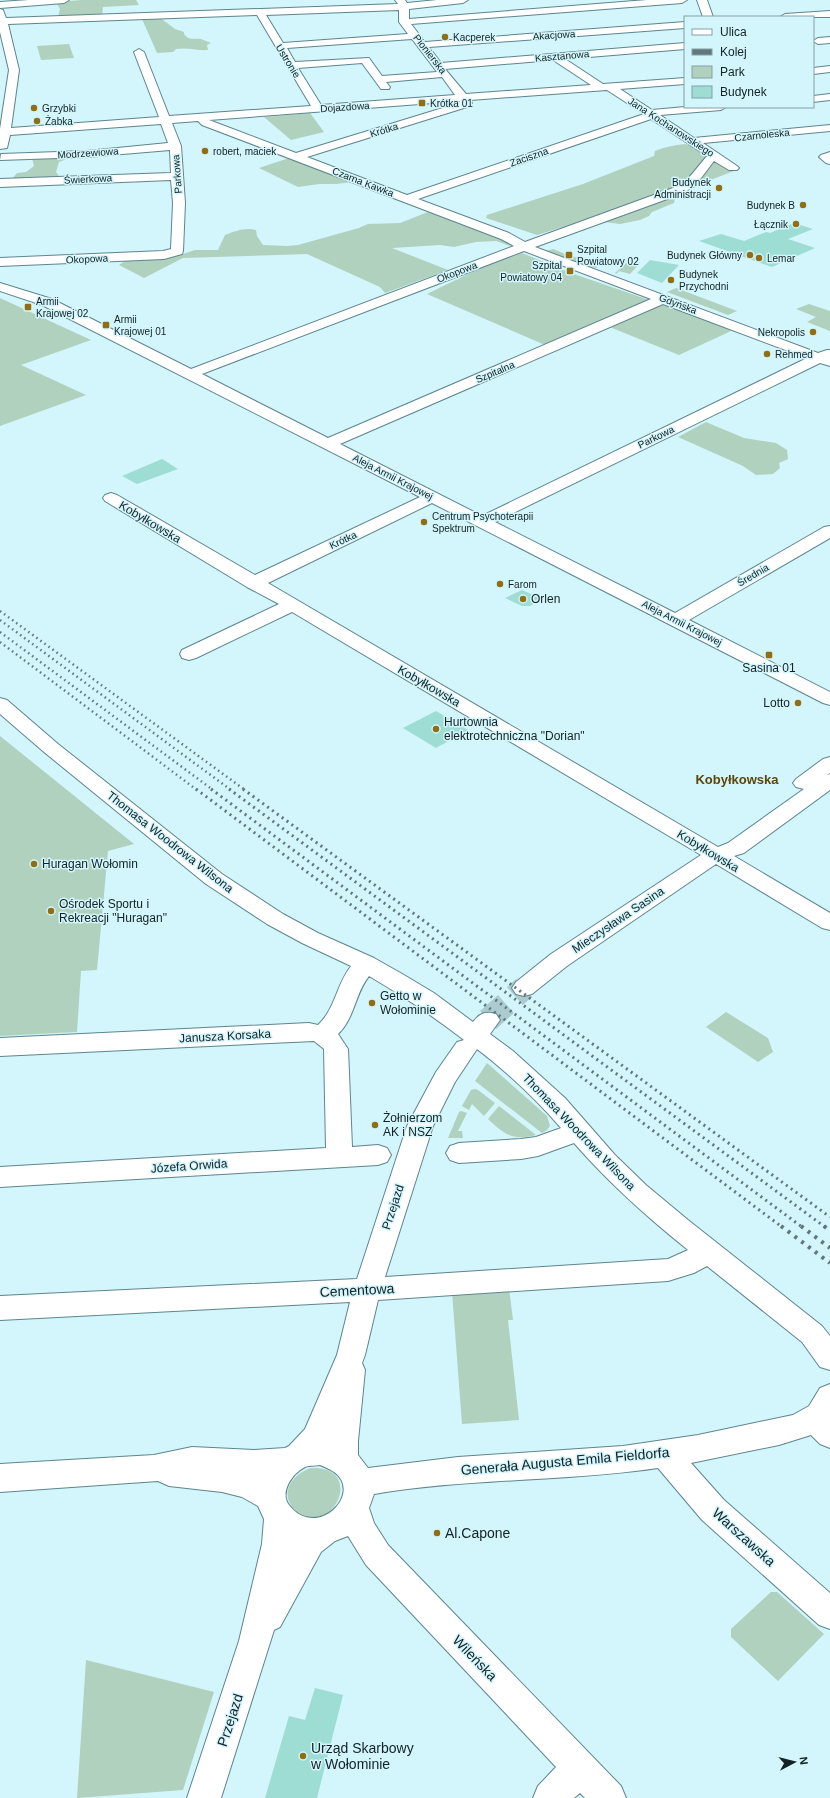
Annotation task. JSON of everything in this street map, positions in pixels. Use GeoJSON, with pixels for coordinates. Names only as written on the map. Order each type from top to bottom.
{"type":"FeatureCollection","features":[{"type":"Feature","properties":{"kind":"street"},"geometry":{"type":"LineString","coordinates":[[0,5],[64,0]]}},
{"type":"Feature","properties":{"kind":"street"},"geometry":{"type":"LineString","coordinates":[[307,0],[314,11],[321,12],[326,18]]}},
{"type":"Feature","properties":{"kind":"street"},"geometry":{"type":"LineString","coordinates":[[0,159],[14,70],[5,57],[1,16],[314,11],[464,0]]}},
{"type":"Feature","properties":{"kind":"street"},"geometry":{"type":"LineString","coordinates":[[404,22],[682,0]]}},
{"type":"Feature","properties":{"kind":"street"},"geometry":{"type":"LineString","coordinates":[[702,0],[708,16]]}},
{"type":"Feature","properties":{"kind":"street","name":"Pionierska"},"geometry":{"type":"LineString","coordinates":[[402,4],[404,22],[464,98]]}},
{"type":"Feature","properties":{"kind":"street","name":"Ustronie"},"geometry":{"type":"LineString","coordinates":[[260,12],[318,109]]}},
{"type":"Feature","properties":{"kind":"street"},"geometry":{"type":"LineString","coordinates":[[800,16],[830,14]]}},
{"type":"Feature","properties":{"kind":"street","name":"Jana Kochanowskiego"},"geometry":{"type":"LineString","coordinates":[[495,16],[540,47],[547,49],[606,88],[652,114],[733,168]]}},
{"type":"Feature","properties":{"kind":"street","name":"Akacjowa"},"geometry":{"type":"LineString","coordinates":[[423,45],[684,25]]}},
{"type":"Feature","properties":{"kind":"street"},"geometry":{"type":"LineString","coordinates":[[334,30],[343,41]]}},
{"type":"Feature","properties":{"kind":"street"},"geometry":{"type":"LineString","coordinates":[[279,46],[416,36]]}},
{"type":"Feature","properties":{"kind":"street"},"geometry":{"type":"LineString","coordinates":[[818,41],[830,40]]}},
{"type":"Feature","properties":{"kind":"street","name":"Kasztanowa"},"geometry":{"type":"LineString","coordinates":[[291,65],[365,60],[382,83],[442,70],[557,57],[684,46]]}},
{"type":"Feature","properties":{"kind":"street","name":"Parkowa"},"geometry":{"type":"LineString","coordinates":[[139,52],[175,146],[179,203],[177,249],[175,253]]}},
{"type":"Feature","properties":{"kind":"street"},"geometry":{"type":"LineString","coordinates":[[814,70],[830,69]]}},
{"type":"Feature","properties":{"kind":"street","name":"Dojazdowa"},"geometry":{"type":"LineString","coordinates":[[5,132],[684,81]]}},
{"type":"Feature","properties":{"kind":"street"},"geometry":{"type":"LineString","coordinates":[[814,99],[830,97]]}},
{"type":"Feature","properties":{"kind":"street","name":"Krótka"},"geometry":{"type":"LineString","coordinates":[[296,157],[463,105],[467,103],[464,98]]}},
{"type":"Feature","properties":{"kind":"street","name":"Zaciszna"},"geometry":{"type":"LineString","coordinates":[[406,199],[652,114],[711,108]]}},
{"type":"Feature","properties":{"kind":"street","name":"Czarna Kawka"},"geometry":{"type":"LineString","coordinates":[[201,118],[206,123],[505,236],[525,247]]}},
{"type":"Feature","properties":{"kind":"street","name":"Czarnoleska"},"geometry":{"type":"LineString","coordinates":[[693,141],[830,128]]}},
{"type":"Feature","properties":{"kind":"street","name":"Modrzewiowa"},"geometry":{"type":"LineString","coordinates":[[0,159],[87,154],[175,146]]}},
{"type":"Feature","properties":{"kind":"street","name":"Okopowa"},"geometry":{"type":"LineString","coordinates":[[190,374],[682,189],[693,180],[713,155]]}},
{"type":"Feature","properties":{"kind":"street"},"geometry":{"type":"LineString","coordinates":[[830,155],[826,155],[825,157],[830,161]]}},
{"type":"Feature","properties":{"kind":"street","name":"Świerkowa"},"geometry":{"type":"LineString","coordinates":[[0,183],[177,176]]}},
{"type":"Feature","properties":{"kind":"street","name":"Gdyńska"},"geometry":{"type":"LineString","coordinates":[[525,247],[826,357]]}},
{"type":"Feature","properties":{"kind":"street","name":"Okopowa"},"geometry":{"type":"LineString","coordinates":[[0,262],[164,255],[175,253]]}},
{"type":"Feature","properties":{"kind":"street","name":"Aleja Armii Krajowej"},"geometry":{"type":"LineString","coordinates":[[0,287],[47,302],[830,699]]}},
{"type":"Feature","properties":{"kind":"street","name":"Aleja Armii Krajowej"},"geometry":{"type":"LineString","coordinates":[[0,292],[63,311]]}},
{"type":"Feature","properties":{"kind":"street","name":"Szpitalna"},"geometry":{"type":"LineString","coordinates":[[327,444],[662,298]]}},
{"type":"Feature","properties":{"kind":"street","name":"Parkowa"},"geometry":{"type":"LineString","coordinates":[[482,522],[826,357]]}},
{"type":"Feature","properties":{"kind":"street","name":"Krótka"},"geometry":{"type":"LineString","coordinates":[[253,583],[433,497]]}},
{"type":"Feature","properties":{"kind":"street","name":"Kobyłkowska"},"geometry":{"type":"LineString","coordinates":[[111,498],[253,583],[616,795],[830,923]]}},
{"type":"Feature","properties":{"kind":"street","name":"Średnia"},"geometry":{"type":"LineString","coordinates":[[676,620],[830,531]]}},
{"type":"Feature","properties":{"kind":"street"},"geometry":{"type":"LineString","coordinates":[[189,654],[292,605]]}},
{"type":"Feature","properties":{"kind":"street","name":"Thomasa Woodrowa Wilsona"},"geometry":{"type":"LineString","coordinates":[[0,704],[51,748],[214,879],[280,922],[310,938],[366,964],[426,999],[504,1057],[556,1105],[606,1162],[637,1192],[812,1334],[830,1358]]}},
{"type":"Feature","properties":{"kind":"street","name":"Mieczysława Sasina"},"geometry":{"type":"LineString","coordinates":[[715,855],[724,840],[830,763]]}},
{"type":"Feature","properties":{"kind":"street","name":"Mieczysława Sasina"},"geometry":{"type":"LineString","coordinates":[[524,988],[559,960],[715,855],[736,848],[830,780]]}},
{"type":"Feature","properties":{"kind":"street"},"geometry":{"type":"LineString","coordinates":[[339,1156],[336,1049],[334,1044],[323,1034],[335,1023],[343,1009],[354,979],[366,964]]}},
{"type":"Feature","properties":{"kind":"street","name":"Janusza Korsaka"},"geometry":{"type":"LineString","coordinates":[[0,1047],[310,1032],[323,1034]]}},
{"type":"Feature","properties":{"kind":"street","name":"Przejazd"},"geometry":{"type":"LineString","coordinates":[[295,1458],[316,1438],[351,1355],[367,1290],[420,1126],[433,1099],[471,1041]]}},
{"type":"Feature","properties":{"kind":"street"},"geometry":{"type":"LineString","coordinates":[[459,1153],[521,1149],[538,1146],[579,1131]]}},
{"type":"Feature","properties":{"kind":"street","name":"Józefa Orwida"},"geometry":{"type":"LineString","coordinates":[[0,1177],[378,1154]]}},
{"type":"Feature","properties":{"kind":"street","name":"Cementowa"},"geometry":{"type":"LineString","coordinates":[[0,1308],[367,1290],[668,1270],[682,1268],[693,1263],[708,1251]]}},
{"type":"Feature","properties":{"kind":"street","name":"Przejazd"},"geometry":{"type":"LineString","coordinates":[[351,1355],[351,1380],[343,1441],[352,1484]]}},
{"type":"Feature","properties":{"kind":"street","name":"Generała Augusta Emila Fieldorfa"},"geometry":{"type":"LineString","coordinates":[[352,1484],[425,1472],[623,1459],[664,1454],[796,1428],[825,1417]]}},
{"type":"Feature","properties":{"kind":"street"},"geometry":{"type":"LineString","coordinates":[[0,1478],[154,1469],[192,1460],[254,1463],[295,1458],[311,1452],[322,1452],[334,1455],[352,1484],[342,1523],[324,1532],[305,1532],[287,1525],[262,1491],[251,1486],[231,1480],[154,1469]]}},
{"type":"Feature","properties":{"kind":"street","name":"Warszawska"},"geometry":{"type":"LineString","coordinates":[[664,1454],[713,1510],[830,1614]]}},
{"type":"Feature","properties":{"kind":"street"},"geometry":{"type":"LineString","coordinates":[[275,1508],[271,1487],[275,1477],[281,1468],[295,1458]]}},
{"type":"Feature","properties":{"kind":"street","name":"Wileńska"},"geometry":{"type":"LineString","coordinates":[[352,1484],[361,1530],[377,1555],[609,1798]]}},
{"type":"Feature","properties":{"kind":"street","name":"Przejazd"},"geometry":{"type":"LineString","coordinates":[[204,1798],[255,1641],[278,1544],[275,1508]]}},
{"type":"Feature","properties":{"kind":"street","name":"Przejazd"},"geometry":{"type":"LineString","coordinates":[[255,1641],[305,1549],[310,1542],[324,1532]]}},
{"type":"Feature","properties":{"kind":"street"},"geometry":{"type":"LineString","coordinates":[[550,1798],[580,1768]]}},
{"type":"Feature","properties":{"kind":"green space"},"geometry":{"type":"Polygon","coordinates":[[[82,0],[136,0],[139,5],[103,7],[102,16],[58,17],[60,9],[56,2],[82,0]]]}},
{"type":"Feature","properties":{"kind":"green space"},"geometry":{"type":"Polygon","coordinates":[[[159,17],[175,29],[184,32],[188,38],[201,39],[211,43],[207,45],[208,50],[176,49],[173,52],[157,53],[142,19],[159,17]]]}},
{"type":"Feature","properties":{"kind":"green space"},"geometry":{"type":"Polygon","coordinates":[[[69,44],[74,58],[41,60],[37,46],[69,44]]]}},
{"type":"Feature","properties":{"kind":"green space"},"geometry":{"type":"Polygon","coordinates":[[[310,113],[324,132],[291,140],[264,117],[310,113]]]}},
{"type":"Feature","properties":{"kind":"green space"},"geometry":{"type":"Polygon","coordinates":[[[685,144],[699,148],[734,171],[676,193],[674,203],[652,212],[649,216],[640,220],[620,224],[603,221],[615,211],[537,235],[486,218],[487,215],[583,184],[654,156],[655,151],[670,146],[685,144]]]}},
{"type":"Feature","properties":{"kind":"green space"},"geometry":{"type":"Polygon","coordinates":[[[69,156],[69,158],[59,162],[56,172],[63,182],[11,186],[13,178],[17,173],[26,172],[34,166],[32,158],[69,156]]]}},
{"type":"Feature","properties":{"kind":"green space"},"geometry":{"type":"Polygon","coordinates":[[[289,158],[352,182],[298,187],[259,168],[289,158]]]}},
{"type":"Feature","properties":{"kind":"green space"},"geometry":{"type":"Polygon","coordinates":[[[428,212],[457,221],[509,242],[510,246],[496,241],[476,242],[454,247],[440,245],[392,248],[448,270],[385,293],[380,287],[307,254],[183,258],[144,278],[119,265],[128,259],[174,257],[195,250],[218,250],[225,235],[240,230],[256,230],[257,236],[263,245],[298,245],[359,228],[368,224],[400,223],[428,212]]]}},
{"type":"Feature","properties":{"kind":"green space"},"geometry":{"type":"Polygon","coordinates":[[[553,249],[570,256],[595,263],[597,268],[589,267],[545,251],[553,249]]]}},
{"type":"Feature","properties":{"kind":"green space"},"geometry":{"type":"Polygon","coordinates":[[[522,253],[571,273],[733,329],[679,355],[612,328],[595,323],[545,345],[427,294],[476,270],[522,253]]]}},
{"type":"Feature","properties":{"kind":"green space"},"geometry":{"type":"Polygon","coordinates":[[[637,256],[632,261],[640,263],[630,274],[619,271],[616,274],[615,273],[632,258],[637,256]]]}},
{"type":"Feature","properties":{"kind":"green space"},"geometry":{"type":"Polygon","coordinates":[[[676,288],[737,311],[728,315],[667,292],[676,288]]]}},
{"type":"Feature","properties":{"kind":"green space"},"geometry":{"type":"Polygon","coordinates":[[[0,298],[91,340],[21,365],[86,395],[0,426],[0,298]]]}},
{"type":"Feature","properties":{"kind":"green space"},"geometry":{"type":"Polygon","coordinates":[[[809,304],[830,311],[830,331],[807,322],[816,317],[796,309],[809,304]]]}},
{"type":"Feature","properties":{"kind":"green space"},"geometry":{"type":"Polygon","coordinates":[[[706,422],[744,438],[776,443],[787,450],[788,459],[779,463],[780,468],[773,474],[756,475],[743,466],[678,437],[706,422]]]}},
{"type":"Feature","properties":{"kind":"green space","name":"Ośrodek Sportu i Rekreacji \"Huragan\""},"geometry":{"type":"Polygon","coordinates":[[[0,736],[134,844],[108,851],[97,970],[81,971],[77,1032],[0,1036],[0,736]]]}},
{"type":"Feature","properties":{"kind":"green space"},"geometry":{"type":"Polygon","coordinates":[[[726,1012],[768,1038],[773,1052],[758,1062],[706,1027],[726,1012]]]}},
{"type":"Feature","properties":{"kind":"green space"},"geometry":{"type":"Polygon","coordinates":[[[487,1063],[547,1116],[550,1126],[547,1130],[542,1133],[475,1081],[487,1063]]]}},
{"type":"Feature","properties":{"kind":"green space"},"geometry":{"type":"Polygon","coordinates":[[[475,1089],[495,1103],[484,1116],[472,1104],[469,1110],[462,1106],[471,1090],[475,1089]]]}},
{"type":"Feature","properties":{"kind":"green space"},"geometry":{"type":"Polygon","coordinates":[[[499,1106],[536,1135],[528,1137],[515,1137],[499,1129],[488,1119],[499,1106]]]}},
{"type":"Feature","properties":{"kind":"green space"},"geometry":{"type":"Polygon","coordinates":[[[461,1111],[467,1113],[458,1131],[462,1131],[463,1138],[448,1138],[459,1112],[461,1111]]]}},
{"type":"Feature","properties":{"kind":"green space"},"geometry":{"type":"Polygon","coordinates":[[[509,1288],[513,1320],[508,1320],[519,1420],[462,1424],[452,1292],[509,1288]]]}},
{"type":"Feature","properties":{"kind":"green space"},"geometry":{"type":"Polygon","coordinates":[[[311,1468],[327,1470],[337,1477],[340,1487],[339,1498],[333,1508],[323,1515],[311,1517],[298,1512],[292,1506],[288,1500],[288,1493],[289,1487],[298,1475],[311,1468]]]}},
{"type":"Feature","properties":{"kind":"green space"},"geometry":{"type":"Polygon","coordinates":[[[771,1592],[777,1592],[824,1634],[778,1681],[731,1637],[731,1629],[771,1592]]]}},
{"type":"Feature","properties":{"kind":"green space"},"geometry":{"type":"Polygon","coordinates":[[[86,1660],[214,1692],[183,1790],[77,1798],[86,1660]]]}},
{"type":"Feature","properties":{"kind":"building"},"geometry":{"type":"Polygon","coordinates":[[[794,223],[813,229],[788,239],[815,248],[772,267],[699,241],[721,234],[744,241],[766,232],[770,233],[794,223]]]}},
{"type":"Feature","properties":{"kind":"building"},"geometry":{"type":"Polygon","coordinates":[[[650,260],[679,265],[662,283],[637,273],[650,260]]]}},
{"type":"Feature","properties":{"kind":"building"},"geometry":{"type":"Polygon","coordinates":[[[162,459],[178,469],[137,484],[122,476],[162,459]]]}},
{"type":"Feature","properties":{"kind":"building","name":"Orlen"},"geometry":{"type":"Polygon","coordinates":[[[522,590],[542,599],[530,606],[522,606],[505,598],[522,590]]]}},
{"type":"Feature","properties":{"kind":"building","name":"Hurtownia elektrotechniczna \"Dorian\""},"geometry":{"type":"Polygon","coordinates":[[[436,711],[468,730],[436,748],[403,728],[436,711]]]}},
{"type":"Feature","properties":{"kind":"building","name":"Urząd Skarbowy w Wołominie"},"geometry":{"type":"Polygon","coordinates":[[[315,1688],[343,1695],[317,1798],[265,1798],[289,1716],[305,1720],[315,1688]]]}},
{"type":"Feature","properties":{"kind":"tunnel"},"geometry":{"type":"LineString","coordinates":[[488,1020],[524,988]]}},
{"type":"Feature","properties":{"kind":"railway"},"geometry":{"type":"LineString","coordinates":[[0,611],[245,790]]}},
{"type":"Feature","properties":{"kind":"railway"},"geometry":{"type":"LineString","coordinates":[[0,620],[231,790]]}},
{"type":"Feature","properties":{"kind":"railway"},"geometry":{"type":"LineString","coordinates":[[0,632],[213,790]]}},
{"type":"Feature","properties":{"kind":"railway"},"geometry":{"type":"LineString","coordinates":[[0,642],[197,790]]}},
{"type":"Feature","properties":{"kind":"railway"},"geometry":{"type":"LineString","coordinates":[[196,789],[782,1227]]}},
{"type":"Feature","properties":{"kind":"railway"},"geometry":{"type":"LineString","coordinates":[[211,789],[802,1227]]}},
{"type":"Feature","properties":{"kind":"railway"},"geometry":{"type":"LineString","coordinates":[[229,789],[825,1227]]}},
{"type":"Feature","properties":{"kind":"railway"},"geometry":{"type":"LineString","coordinates":[[243,789],[830,1217]]}},
{"type":"Feature","properties":{"kind":"railway"},"geometry":{"type":"LineString","coordinates":[[781,1226],[830,1263]]}},
{"type":"Feature","properties":{"kind":"railway"},"geometry":{"type":"LineString","coordinates":[[801,1226],[830,1248]]}},
{"type":"Feature","properties":{"kind":"railway"},"geometry":{"type":"LineString","coordinates":[[824,1226],[830,1231]]}},
{"type":"Feature","properties":{"kind":"place","name":"Kacperek"},"geometry":{"type":"Point","coordinates":[445,37]}},
{"type":"Feature","properties":{"kind":"place","name":"Krótka 01"},"geometry":{"type":"Point","coordinates":[422,103]}},
{"type":"Feature","properties":{"kind":"place","name":"Grzybki"},"geometry":{"type":"Point","coordinates":[34,108]}},
{"type":"Feature","properties":{"kind":"place","name":"Żabka"},"geometry":{"type":"Point","coordinates":[37,121]}},
{"type":"Feature","properties":{"kind":"place","name":"robert, maciek"},"geometry":{"type":"Point","coordinates":[205,151]}},
{"type":"Feature","properties":{"kind":"place","name":"Budynek Administracji"},"geometry":{"type":"Point","coordinates":[719,188]}},
{"type":"Feature","properties":{"kind":"place","name":"Budynek B"},"geometry":{"type":"Point","coordinates":[803,205]}},
{"type":"Feature","properties":{"kind":"place","name":"Łącznik"},"geometry":{"type":"Point","coordinates":[796,224]}},
{"type":"Feature","properties":{"kind":"place","name":"Szpital Powiatowy 02"},"geometry":{"type":"Point","coordinates":[569,255]}},
{"type":"Feature","properties":{"kind":"place","name":"Budynek Główny"},"geometry":{"type":"Point","coordinates":[750,255]}},
{"type":"Feature","properties":{"kind":"place","name":"Lemar"},"geometry":{"type":"Point","coordinates":[759,258]}},
{"type":"Feature","properties":{"kind":"place","name":"Szpital Powiatowy 04"},"geometry":{"type":"Point","coordinates":[570,271]}},
{"type":"Feature","properties":{"kind":"place","name":"Budynek Przychodni"},"geometry":{"type":"Point","coordinates":[671,280]}},
{"type":"Feature","properties":{"kind":"place","name":"Armii Krajowej 02"},"geometry":{"type":"Point","coordinates":[28,307]}},
{"type":"Feature","properties":{"kind":"place","name":"Armii Krajowej 01"},"geometry":{"type":"Point","coordinates":[106,325]}},
{"type":"Feature","properties":{"kind":"place","name":"Nekropolis"},"geometry":{"type":"Point","coordinates":[813,332]}},
{"type":"Feature","properties":{"kind":"place","name":"Rehmed"},"geometry":{"type":"Point","coordinates":[767,354]}},
{"type":"Feature","properties":{"kind":"place","name":"Centrum Psychoterapii Spektrum"},"geometry":{"type":"Point","coordinates":[424,522]}},
{"type":"Feature","properties":{"kind":"place","name":"Farom"},"geometry":{"type":"Point","coordinates":[500,584]}},
{"type":"Feature","properties":{"kind":"place","name":"Orlen"},"geometry":{"type":"Point","coordinates":[523,599]}},
{"type":"Feature","properties":{"kind":"place","name":"Sasina 01"},"geometry":{"type":"Point","coordinates":[769,655]}},
{"type":"Feature","properties":{"kind":"place","name":"Lotto"},"geometry":{"type":"Point","coordinates":[798,703]}},
{"type":"Feature","properties":{"kind":"place","name":"Hurtownia elektrotechniczna \"Dorian\""},"geometry":{"type":"Point","coordinates":[436,729]}},
{"type":"Feature","properties":{"kind":"place","name":"Huragan Wołomin"},"geometry":{"type":"Point","coordinates":[34,864]}},
{"type":"Feature","properties":{"kind":"place","name":"Ośrodek Sportu i Rekreacji \"Huragan\""},"geometry":{"type":"Point","coordinates":[51,911]}},
{"type":"Feature","properties":{"kind":"place","name":"Getto w Wołominie"},"geometry":{"type":"Point","coordinates":[372,1003]}},
{"type":"Feature","properties":{"kind":"place","name":"Żołnierzom AK i NSZ"},"geometry":{"type":"Point","coordinates":[375,1125]}},
{"type":"Feature","properties":{"kind":"place","name":"Al.Capone"},"geometry":{"type":"Point","coordinates":[437,1533]}},
{"type":"Feature","properties":{"kind":"place","name":"Urząd Skarbowy w Wołominie"},"geometry":{"type":"Point","coordinates":[303,1756]}},
{"type":"Feature","properties":{"kind":"district","name":"Kobyłkowska"},"geometry":{"type":"Point","coordinates":[737,779]}}]}
